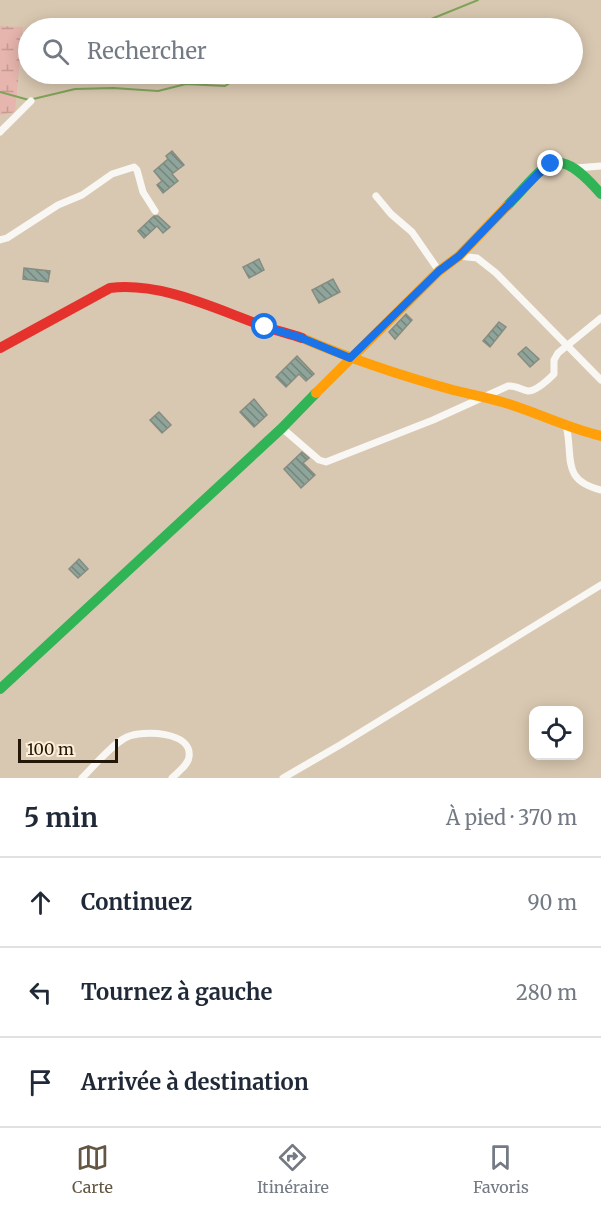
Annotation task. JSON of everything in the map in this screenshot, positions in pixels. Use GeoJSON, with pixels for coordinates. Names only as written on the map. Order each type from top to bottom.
{"type":"FeatureCollection","features":[{"type":"Feature","properties":{"kind":"street"},"geometry":{"type":"LineString","coordinates":[[0,132],[31,101]]}},
{"type":"Feature","properties":{"kind":"street"},"geometry":{"type":"LineString","coordinates":[[0,689],[282,428],[439,271],[459,256],[538,174],[551,164],[567,163],[576,168],[601,194]]}},
{"type":"Feature","properties":{"kind":"street"},"geometry":{"type":"LineString","coordinates":[[576,168],[601,166]]}},
{"type":"Feature","properties":{"kind":"street"},"geometry":{"type":"LineString","coordinates":[[0,240],[7,238],[58,205],[82,195],[112,174],[128,168],[134,167],[137,170],[143,192],[155,211]]}},
{"type":"Feature","properties":{"kind":"street"},"geometry":{"type":"LineString","coordinates":[[376,196],[391,214],[412,232],[439,271]]}},
{"type":"Feature","properties":{"kind":"street"},"geometry":{"type":"LineString","coordinates":[[459,256],[477,258],[491,268],[601,380]]}},
{"type":"Feature","properties":{"kind":"street"},"geometry":{"type":"LineString","coordinates":[[0,348],[110,288],[127,286],[181,296],[299,337],[350,358],[411,378],[541,414],[579,431],[601,436]]}},
{"type":"Feature","properties":{"kind":"street"},"geometry":{"type":"LineString","coordinates":[[282,428],[319,460],[327,462],[511,385],[527,391],[534,389],[554,374],[555,356],[601,318]]}},
{"type":"Feature","properties":{"kind":"street"},"geometry":{"type":"LineString","coordinates":[[566,425],[572,473],[583,484],[601,490]]}},
{"type":"Feature","properties":{"kind":"street"},"geometry":{"type":"LineString","coordinates":[[283,778],[601,585]]}},
{"type":"Feature","properties":{"kind":"street"},"geometry":{"type":"LineString","coordinates":[[82,778],[125,737],[136,734],[158,734],[176,736],[183,740],[189,753],[186,764],[172,778]]}},
{"type":"Feature","properties":{"kind":"green space"},"geometry":{"type":"Polygon","coordinates":[[[0,26],[18,27],[18,80],[15,112],[0,115],[0,26]]]}},
{"type":"Feature","properties":{"kind":"building"},"geometry":{"type":"Polygon","coordinates":[[[172,151],[184,165],[172,174],[178,181],[163,193],[157,185],[162,181],[154,171],[168,159],[166,156],[172,151]]]}},
{"type":"Feature","properties":{"kind":"building"},"geometry":{"type":"Polygon","coordinates":[[[154,216],[158,216],[170,227],[163,233],[157,226],[144,238],[138,231],[154,216]]]}},
{"type":"Feature","properties":{"kind":"building"},"geometry":{"type":"Polygon","coordinates":[[[259,259],[264,270],[249,278],[243,267],[259,259]]]}},
{"type":"Feature","properties":{"kind":"building"},"geometry":{"type":"Polygon","coordinates":[[[24,268],[50,271],[48,282],[23,279],[24,268]]]}},
{"type":"Feature","properties":{"kind":"building"},"geometry":{"type":"Polygon","coordinates":[[[333,279],[340,292],[319,303],[312,290],[333,279]]]}},
{"type":"Feature","properties":{"kind":"building"},"geometry":{"type":"Polygon","coordinates":[[[406,314],[412,320],[395,339],[389,332],[406,314]]]}},
{"type":"Feature","properties":{"kind":"building"},"geometry":{"type":"Polygon","coordinates":[[[499,322],[506,327],[490,347],[483,341],[499,322]]]}},
{"type":"Feature","properties":{"kind":"building"},"geometry":{"type":"Polygon","coordinates":[[[526,347],[539,359],[530,367],[518,354],[526,347]]]}},
{"type":"Feature","properties":{"kind":"building"},"geometry":{"type":"Polygon","coordinates":[[[297,356],[314,374],[306,381],[299,374],[286,387],[276,377],[297,356]]]}},
{"type":"Feature","properties":{"kind":"building"},"geometry":{"type":"Polygon","coordinates":[[[254,399],[267,415],[254,427],[240,412],[254,399]]]}},
{"type":"Feature","properties":{"kind":"building"},"geometry":{"type":"Polygon","coordinates":[[[159,412],[171,425],[162,433],[150,420],[159,412]]]}},
{"type":"Feature","properties":{"kind":"building"},"geometry":{"type":"Polygon","coordinates":[[[302,452],[309,458],[303,463],[315,475],[301,488],[284,469],[302,452]]]}},
{"type":"Feature","properties":{"kind":"building"},"geometry":{"type":"Polygon","coordinates":[[[79,559],[88,569],[78,578],[69,569],[79,559]]]}},
{"type":"Feature","properties":{"kind":"waterway"},"geometry":{"type":"LineString","coordinates":[[434,18],[478,0]]}},
{"type":"Feature","properties":{"kind":"waterway"},"geometry":{"type":"LineString","coordinates":[[0,92],[29,100],[75,89],[113,88],[158,91],[186,84]]}},
{"type":"Feature","properties":{"kind":"waterway"},"geometry":{"type":"LineString","coordinates":[[186,84],[225,86],[228,84]]}},
{"type":"Feature","properties":{"kind":"traffic: fast"},"geometry":{"type":"LineString","coordinates":[[507,206],[532,179],[552,164],[561,163],[572,167],[601,194]]}},
{"type":"Feature","properties":{"kind":"traffic: fast"},"geometry":{"type":"LineString","coordinates":[[0,689],[282,428],[316,393]]}},
{"type":"Feature","properties":{"kind":"traffic: slow"},"geometry":{"type":"LineString","coordinates":[[316,393],[439,271],[459,256],[507,206]]}},
{"type":"Feature","properties":{"kind":"traffic: slow"},"geometry":{"type":"LineString","coordinates":[[302,338],[396,373],[502,402],[601,436]]}},
{"type":"Feature","properties":{"kind":"traffic: jam"},"geometry":{"type":"LineString","coordinates":[[0,348],[110,288],[129,287],[185,297],[302,338]]}},
{"type":"Feature","properties":{"kind":"route"},"geometry":{"type":"LineString","coordinates":[[265,327],[299,337],[350,358],[439,271],[459,256],[538,174],[551,164]]}}]}
